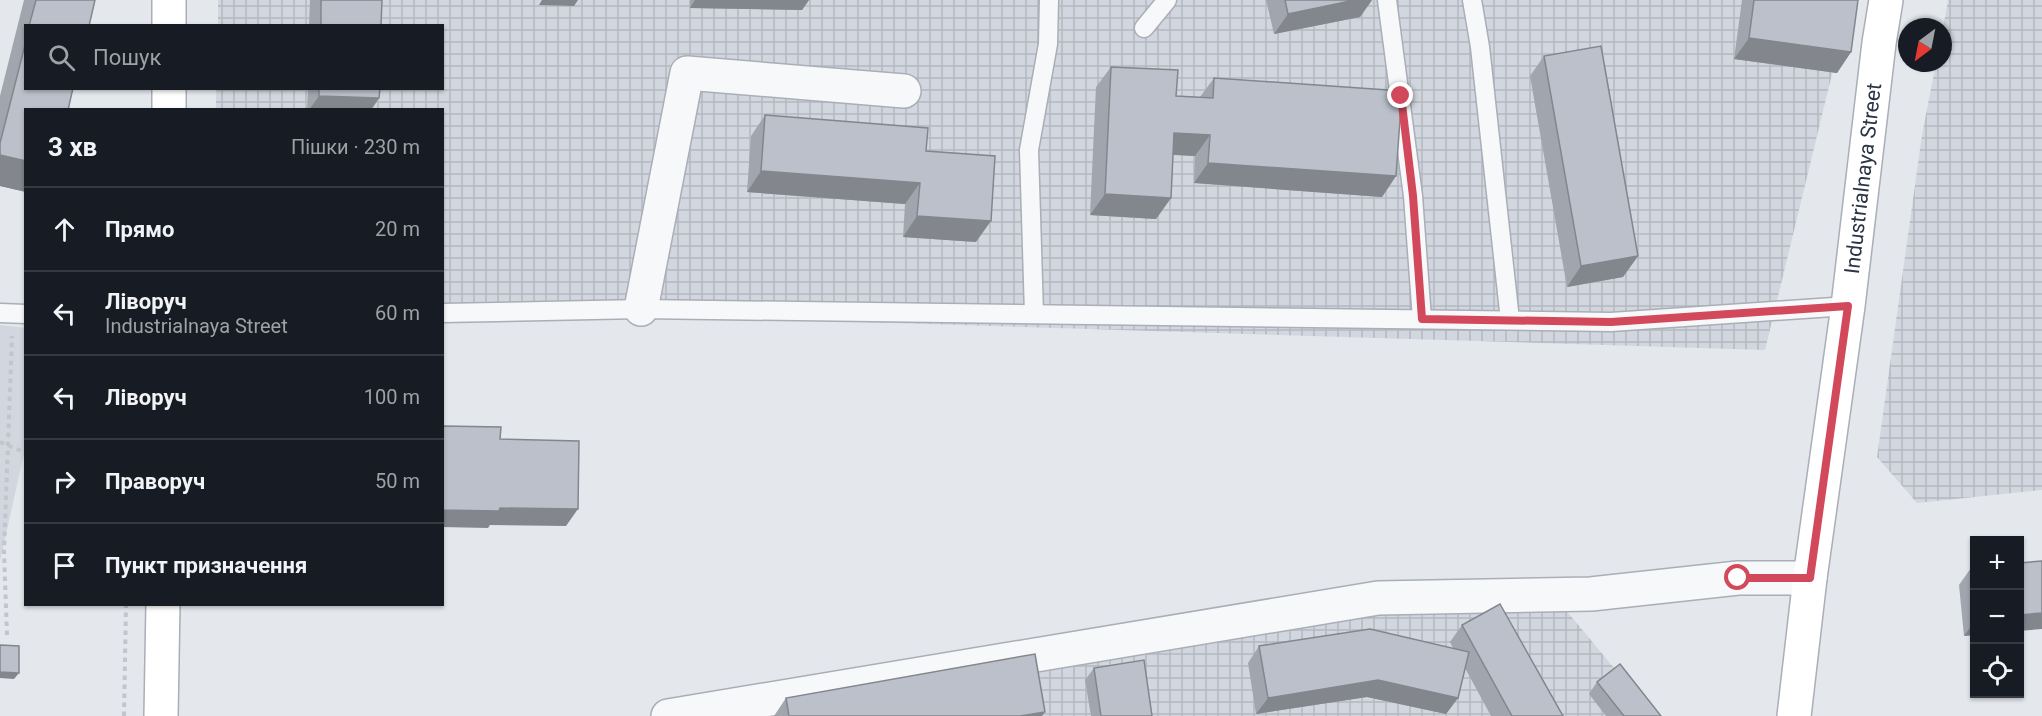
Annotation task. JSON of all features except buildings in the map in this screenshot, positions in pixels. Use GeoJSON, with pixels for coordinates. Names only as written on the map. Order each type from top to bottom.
{"type":"FeatureCollection","features":[{"type":"Feature","properties":{"kind":"main road"},"geometry":{"type":"LineString","coordinates":[[169,0],[169,24]]}},
{"type":"Feature","properties":{"kind":"main road","name":"Industrialnaya Street"},"geometry":{"type":"LineString","coordinates":[[1794,716],[1886,0]]}},
{"type":"Feature","properties":{"kind":"main road"},"geometry":{"type":"LineString","coordinates":[[169,90],[169,108]]}},
{"type":"Feature","properties":{"kind":"main road"},"geometry":{"type":"LineString","coordinates":[[161,716],[163,606]]}},
{"type":"Feature","properties":{"kind":"street"},"geometry":{"type":"LineString","coordinates":[[641,309],[687,73],[904,91]]}},
{"type":"Feature","properties":{"kind":"street"},"geometry":{"type":"LineString","coordinates":[[668,716],[1378,598],[1590,594],[1738,578],[1810,578]]}},
{"type":"Feature","properties":{"kind":"lane"},"geometry":{"type":"LineString","coordinates":[[1034,314],[1029,150],[1048,44],[1049,0]]}},
{"type":"Feature","properties":{"kind":"lane"},"geometry":{"type":"LineString","coordinates":[[1144,28],[1167,0]]}},
{"type":"Feature","properties":{"kind":"lane"},"geometry":{"type":"LineString","coordinates":[[1387,0],[1413,196],[1422,319]]}},
{"type":"Feature","properties":{"kind":"lane"},"geometry":{"type":"LineString","coordinates":[[1472,0],[1480,47],[1510,320]]}},
{"type":"Feature","properties":{"kind":"lane"},"geometry":{"type":"LineString","coordinates":[[444,313],[641,309],[1611,322],[1848,306]]}},
{"type":"Feature","properties":{"kind":"path"},"geometry":{"type":"LineString","coordinates":[[8,635],[4,550],[13,314]]}},
{"type":"Feature","properties":{"kind":"path"},"geometry":{"type":"LineString","coordinates":[[0,442],[24,452]]}},
{"type":"Feature","properties":{"kind":"path"},"geometry":{"type":"LineString","coordinates":[[124,716],[126,606]]}},
{"type":"Feature","properties":{"kind":"shaded area"},"geometry":{"type":"Polygon","coordinates":[[[218,0],[1850,0],[1765,350],[444,309],[444,108],[216,108],[216,90],[444,90],[444,24],[218,24],[218,0]]]}},
{"type":"Feature","properties":{"kind":"shaded area"},"geometry":{"type":"Polygon","coordinates":[[[1948,0],[2042,0],[2042,490],[1917,503],[1877,457],[1922,135],[1934,72],[1952,72],[1952,18],[1945,18],[1948,0]]]}},
{"type":"Feature","properties":{"kind":"shaded area"},"geometry":{"type":"Polygon","coordinates":[[[0,325],[24,328],[24,453],[0,561],[0,325]]]}},
{"type":"Feature","properties":{"kind":"shaded area"},"geometry":{"type":"Polygon","coordinates":[[[1378,608],[1565,609],[1654,716],[787,716],[1378,608]]]}},
{"type":"Feature","properties":{"kind":"route"},"geometry":{"type":"LineString","coordinates":[[1401,96],[1413,196],[1422,319],[1611,322],[1848,306],[1810,578],[1738,578]]}}]}
